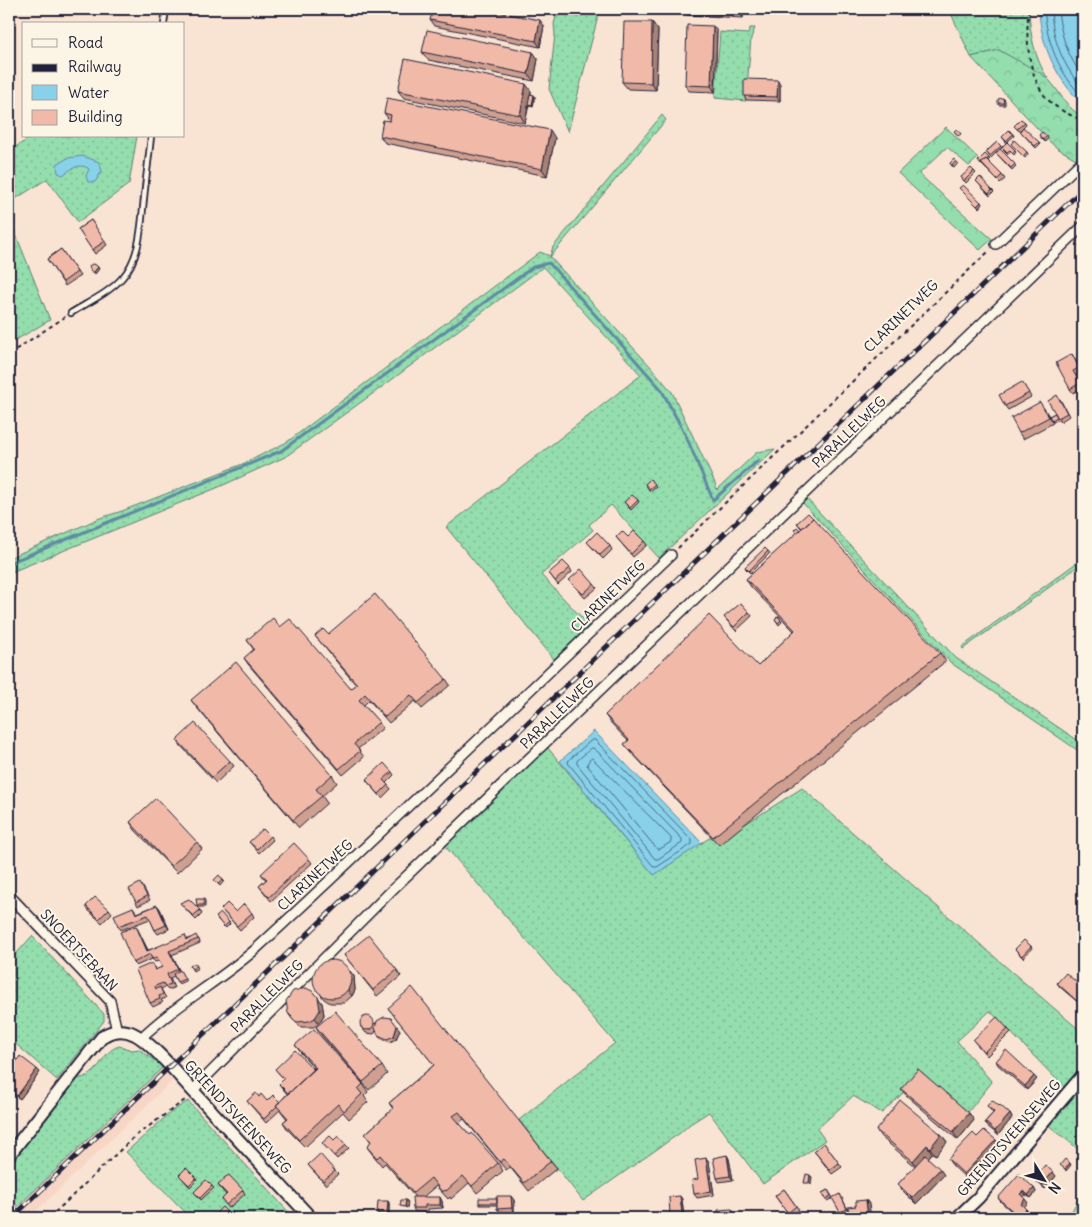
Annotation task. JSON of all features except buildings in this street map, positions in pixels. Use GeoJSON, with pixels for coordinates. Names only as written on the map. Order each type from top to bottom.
{"type":"FeatureCollection","features":[{"type":"Feature","properties":{"kind":"street"},"geometry":{"type":"LineString","coordinates":[[996,244],[1083,160]]}},
{"type":"Feature","properties":{"kind":"street","name":"PARALLELWEG"},"geometry":{"type":"LineString","coordinates":[[193,1090],[391,891],[1083,226]]}},
{"type":"Feature","properties":{"kind":"street","name":"CLARINETWEG"},"geometry":{"type":"LineString","coordinates":[[141,1038],[159,1021],[208,987],[266,940],[460,758],[671,555]]}},
{"type":"Feature","properties":{"kind":"street","name":"SNOERTSEBAAN"},"geometry":{"type":"LineString","coordinates":[[9,895],[110,1001],[117,1031]]}},
{"type":"Feature","properties":{"kind":"street"},"geometry":{"type":"LineString","coordinates":[[9,1155],[96,1043],[107,1033],[117,1031]]}},
{"type":"Feature","properties":{"kind":"street","name":"GRIENDTSVEENSEWEG"},"geometry":{"type":"LineString","coordinates":[[117,1031],[132,1033],[141,1038],[193,1090],[311,1218]]}},
{"type":"Feature","properties":{"kind":"street","name":"GRIENDTSVEENSEWEG"},"geometry":{"type":"LineString","coordinates":[[963,1216],[1083,1076]]}},
{"type":"Feature","properties":{"kind":"lane"},"geometry":{"type":"LineString","coordinates":[[164,22],[166,9]]}},
{"type":"Feature","properties":{"kind":"lane"},"geometry":{"type":"LineString","coordinates":[[71,314],[121,280],[129,269],[139,238],[151,138]]}},
{"type":"Feature","properties":{"kind":"path"},"geometry":{"type":"LineString","coordinates":[[1029,9],[1027,22],[1028,53],[1044,96],[1061,110],[1083,120]]}},
{"type":"Feature","properties":{"kind":"path","name":"CLARINETWEG"},"geometry":{"type":"LineString","coordinates":[[671,555],[996,244]]}},
{"type":"Feature","properties":{"kind":"path"},"geometry":{"type":"LineString","coordinates":[[9,354],[71,314]]}},
{"type":"Feature","properties":{"kind":"path"},"geometry":{"type":"LineString","coordinates":[[49,1218],[134,1137],[184,1101],[193,1090]]}},
{"type":"Feature","properties":{"kind":"shaded area"},"geometry":{"type":"Polygon","coordinates":[[[163,1067],[172,1081],[29,1218],[9,1218],[9,1215],[163,1067]]]}},
{"type":"Feature","properties":{"kind":"green space"},"geometry":{"type":"Polygon","coordinates":[[[558,9],[600,9],[568,132],[549,89],[555,34],[554,24],[558,9]]]}},
{"type":"Feature","properties":{"kind":"green space"},"geometry":{"type":"Polygon","coordinates":[[[949,9],[1029,9],[1034,45],[1039,62],[1048,79],[999,50],[971,57],[949,9]]]}},
{"type":"Feature","properties":{"kind":"green space"},"geometry":{"type":"Polygon","coordinates":[[[750,28],[755,28],[751,38],[746,101],[715,98],[720,32],[748,34],[750,28]]]}},
{"type":"Feature","properties":{"kind":"green space"},"geometry":{"type":"Polygon","coordinates":[[[999,50],[1049,80],[1068,105],[1083,117],[1083,152],[1076,159],[1050,142],[971,57],[999,50]]]}},
{"type":"Feature","properties":{"kind":"green space"},"geometry":{"type":"Polygon","coordinates":[[[662,115],[666,120],[550,257],[672,392],[717,490],[757,452],[775,449],[659,558],[611,505],[589,525],[593,530],[541,575],[589,625],[554,659],[446,527],[641,375],[543,267],[285,457],[219,487],[9,573],[9,558],[100,518],[245,463],[287,442],[540,252],[550,256],[553,247],[662,115]]]}},
{"type":"Feature","properties":{"kind":"green space"},"geometry":{"type":"Polygon","coordinates":[[[946,127],[978,158],[969,166],[947,147],[919,174],[992,239],[980,250],[898,173],[946,127]]]}},
{"type":"Feature","properties":{"kind":"green space"},"geometry":{"type":"Polygon","coordinates":[[[30,138],[137,138],[129,184],[78,222],[47,179],[9,203],[9,151],[30,138]]]}},
{"type":"Feature","properties":{"kind":"green space"},"geometry":{"type":"Polygon","coordinates":[[[9,217],[50,320],[9,344],[9,217]]]}},
{"type":"Feature","properties":{"kind":"green space"},"geometry":{"type":"Polygon","coordinates":[[[805,497],[956,658],[1083,744],[1083,754],[951,663],[801,501],[805,497]]]}},
{"type":"Feature","properties":{"kind":"green space"},"geometry":{"type":"Polygon","coordinates":[[[1083,558],[1083,563],[963,649],[962,647],[1083,558]]]}},
{"type":"Feature","properties":{"kind":"green space"},"geometry":{"type":"Polygon","coordinates":[[[547,747],[654,875],[712,836],[717,842],[802,788],[1083,1033],[1083,1065],[1064,1087],[990,1011],[957,1041],[992,1082],[968,1112],[922,1075],[882,1113],[853,1096],[817,1129],[825,1140],[763,1184],[709,1112],[583,1201],[519,1120],[615,1043],[445,846],[547,747]]]}},
{"type":"Feature","properties":{"kind":"green space"},"geometry":{"type":"Polygon","coordinates":[[[32,936],[104,1014],[104,1021],[57,1080],[9,1038],[9,962],[32,936]]]}},
{"type":"Feature","properties":{"kind":"green space"},"geometry":{"type":"Polygon","coordinates":[[[119,1046],[132,1050],[139,1049],[163,1067],[9,1215],[9,1164],[75,1079],[91,1074],[112,1049],[119,1046]]]}},
{"type":"Feature","properties":{"kind":"green space"},"geometry":{"type":"Polygon","coordinates":[[[1083,1086],[1083,1153],[1047,1124],[1083,1086]]]}},
{"type":"Feature","properties":{"kind":"green space"},"geometry":{"type":"Polygon","coordinates":[[[188,1101],[292,1218],[191,1218],[126,1152],[171,1112],[188,1101]]]}},
{"type":"Feature","properties":{"kind":"green space"},"geometry":{"type":"Polygon","coordinates":[[[1083,1191],[1083,1218],[1068,1218],[1083,1191]]]}},
{"type":"Feature","properties":{"kind":"water"},"geometry":{"type":"Polygon","coordinates":[[[1039,9],[1083,9],[1083,104],[1065,84],[1052,61],[1043,35],[1039,9]]]}},
{"type":"Feature","properties":{"kind":"water"},"geometry":{"type":"Polygon","coordinates":[[[83,156],[99,162],[102,171],[95,182],[88,182],[86,176],[89,169],[82,166],[72,169],[63,175],[58,173],[57,164],[68,158],[83,156]]]}},
{"type":"Feature","properties":{"kind":"water"},"geometry":{"type":"Polygon","coordinates":[[[594,731],[702,843],[654,875],[560,761],[594,731]]]}},
{"type":"Feature","properties":{"kind":"waterway"},"geometry":{"type":"LineString","coordinates":[[9,563],[281,451],[533,267],[549,263],[661,389],[686,436],[713,500],[759,460]]}},
{"type":"Feature","properties":{"kind":"railway"},"geometry":{"type":"LineString","coordinates":[[12,1218],[1083,189]]}}]}
